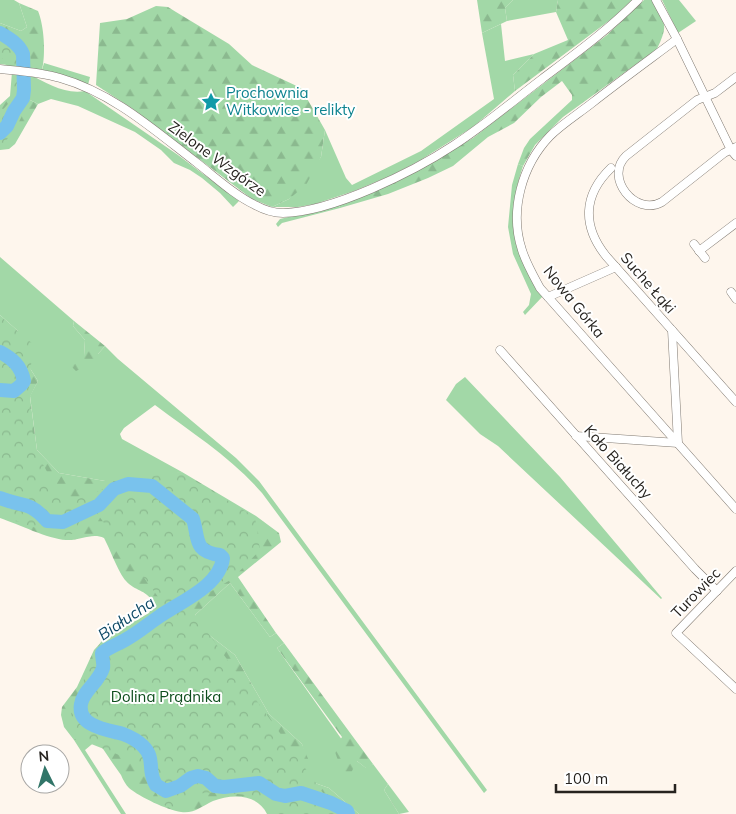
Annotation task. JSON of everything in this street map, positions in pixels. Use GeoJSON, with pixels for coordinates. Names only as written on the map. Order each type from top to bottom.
{"type":"FeatureCollection","features":[{"type":"Feature","properties":{"kind":"street","name":"Zielone Wzgórze"},"geometry":{"type":"LineString","coordinates":[[1,69],[36,72],[60,78],[106,96],[255,206],[267,211],[297,212],[338,201],[369,189],[398,176],[454,145],[601,35],[638,0]]}},
{"type":"Feature","properties":{"kind":"street"},"geometry":{"type":"LineString","coordinates":[[656,0],[677,39],[706,97],[734,151],[724,153],[657,205],[647,206],[639,204],[632,199],[622,186],[618,174],[623,159],[697,100],[706,97],[715,93],[736,77]]}},
{"type":"Feature","properties":{"kind":"street","name":"Nowa Górka"},"geometry":{"type":"LineString","coordinates":[[677,39],[602,94],[550,136],[529,165],[521,188],[517,219],[521,249],[535,279],[736,509]]}},
{"type":"Feature","properties":{"kind":"street","name":"Suche Łąki"},"geometry":{"type":"LineString","coordinates":[[611,168],[603,175],[590,199],[589,218],[596,243],[736,402]]}},
{"type":"Feature","properties":{"kind":"street"},"geometry":{"type":"LineString","coordinates":[[705,258],[697,248],[736,223]]}},
{"type":"Feature","properties":{"kind":"street"},"geometry":{"type":"LineString","coordinates":[[548,296],[616,267]]}},
{"type":"Feature","properties":{"kind":"street"},"geometry":{"type":"LineString","coordinates":[[731,292],[736,299]]}},
{"type":"Feature","properties":{"kind":"street"},"geometry":{"type":"LineString","coordinates":[[576,436],[678,443],[672,330]]}},
{"type":"Feature","properties":{"kind":"street","name":"Koło Białuchy"},"geometry":{"type":"LineString","coordinates":[[500,350],[716,591]]}},
{"type":"Feature","properties":{"kind":"street","name":"Turowiec"},"geometry":{"type":"LineString","coordinates":[[736,571],[676,633],[736,689]]}},
{"type":"Feature","properties":{"kind":"green space"},"geometry":{"type":"Polygon","coordinates":[[[0,0],[14,0],[19,3],[27,27],[21,31],[0,23],[0,0]]]}},
{"type":"Feature","properties":{"kind":"green space"},"geometry":{"type":"Polygon","coordinates":[[[477,0],[513,0],[505,8],[507,21],[482,33],[477,0]]]}},
{"type":"Feature","properties":{"kind":"green space"},"geometry":{"type":"Polygon","coordinates":[[[513,0],[558,0],[556,12],[507,21],[505,8],[513,0]]]}},
{"type":"Feature","properties":{"kind":"green space"},"geometry":{"type":"Polygon","coordinates":[[[558,0],[632,0],[614,17],[515,91],[513,75],[534,54],[568,40],[556,12],[558,0]]]}},
{"type":"Feature","properties":{"kind":"green space"},"geometry":{"type":"Polygon","coordinates":[[[644,0],[652,0],[664,24],[663,34],[657,49],[563,117],[535,145],[523,166],[518,164],[524,148],[530,139],[572,100],[572,95],[562,81],[541,97],[514,123],[488,137],[453,166],[388,194],[340,208],[339,204],[432,162],[473,138],[607,35],[644,0]]]}},
{"type":"Feature","properties":{"kind":"green space"},"geometry":{"type":"Polygon","coordinates":[[[662,0],[679,0],[696,21],[678,33],[662,0]]]}},
{"type":"Feature","properties":{"kind":"green space"},"geometry":{"type":"Polygon","coordinates":[[[19,3],[38,11],[43,32],[42,70],[0,64],[0,23],[21,31],[27,27],[19,3]]]}},
{"type":"Feature","properties":{"kind":"green space"},"geometry":{"type":"Polygon","coordinates":[[[156,6],[168,7],[229,44],[252,65],[301,88],[325,130],[321,157],[306,185],[289,199],[272,207],[252,199],[133,109],[96,85],[100,23],[127,19],[156,6]]]}},
{"type":"Feature","properties":{"kind":"green space"},"geometry":{"type":"Polygon","coordinates":[[[501,24],[505,61],[534,54],[513,75],[515,91],[473,127],[419,161],[354,191],[315,204],[298,207],[272,207],[289,199],[321,157],[325,130],[346,178],[352,185],[421,151],[494,99],[482,33],[501,24]]]}},
{"type":"Feature","properties":{"kind":"green space"},"geometry":{"type":"Polygon","coordinates":[[[0,31],[16,41],[30,55],[32,68],[29,101],[18,124],[3,145],[0,145],[0,113],[14,97],[13,73],[7,72],[7,66],[0,55],[0,31]]]}},
{"type":"Feature","properties":{"kind":"green space"},"geometry":{"type":"Polygon","coordinates":[[[44,63],[90,77],[88,85],[42,70],[44,63]]]}},
{"type":"Feature","properties":{"kind":"green space"},"geometry":{"type":"Polygon","coordinates":[[[12,72],[29,74],[28,99],[38,104],[15,144],[9,149],[0,150],[0,105],[10,96],[12,72]]]}},
{"type":"Feature","properties":{"kind":"green space"},"geometry":{"type":"Polygon","coordinates":[[[29,74],[63,90],[85,91],[178,155],[239,201],[233,207],[202,178],[174,163],[161,150],[135,132],[78,106],[51,99],[38,104],[28,99],[29,74]]]}},
{"type":"Feature","properties":{"kind":"green space"},"geometry":{"type":"Polygon","coordinates":[[[518,164],[523,166],[514,202],[515,234],[524,265],[543,296],[525,315],[523,312],[529,305],[531,294],[513,254],[508,227],[512,185],[518,164]]]}},
{"type":"Feature","properties":{"kind":"green space"},"geometry":{"type":"Polygon","coordinates":[[[339,204],[340,208],[282,223],[278,227],[276,224],[280,219],[339,204]]]}},
{"type":"Feature","properties":{"kind":"green space"},"geometry":{"type":"Polygon","coordinates":[[[0,257],[74,321],[73,326],[85,340],[84,356],[98,354],[105,346],[236,458],[259,481],[487,790],[484,793],[262,493],[238,468],[211,446],[155,405],[124,428],[120,434],[122,439],[182,472],[137,481],[105,481],[59,473],[37,450],[30,396],[38,381],[16,346],[18,331],[0,315],[0,257]]]}},
{"type":"Feature","properties":{"kind":"green space","name":"Dolina Prądnika"},"geometry":{"type":"Polygon","coordinates":[[[0,315],[18,331],[16,346],[38,381],[30,397],[37,450],[59,473],[105,481],[137,481],[182,472],[256,516],[279,533],[281,542],[238,577],[276,633],[270,637],[230,583],[195,615],[200,628],[235,655],[269,714],[302,744],[311,766],[312,782],[329,788],[359,814],[267,814],[257,802],[235,796],[213,801],[190,812],[175,811],[154,803],[129,788],[97,740],[74,740],[64,727],[61,715],[62,707],[77,687],[94,650],[104,639],[149,613],[154,603],[147,595],[126,581],[104,538],[90,536],[71,540],[59,539],[0,518],[0,315]]]}},
{"type":"Feature","properties":{"kind":"green space","name":"Dolina Prądnika"},"geometry":{"type":"Polygon","coordinates":[[[0,316],[33,344],[28,398],[35,450],[65,504],[127,480],[180,472],[255,517],[260,550],[232,579],[188,605],[323,793],[340,798],[354,814],[278,814],[273,798],[219,792],[192,794],[189,804],[173,810],[161,803],[142,764],[76,738],[70,730],[72,729],[68,723],[76,699],[107,631],[129,635],[164,605],[96,512],[80,519],[76,532],[62,538],[54,533],[0,514],[0,316]]]}},
{"type":"Feature","properties":{"kind":"green space"},"geometry":{"type":"Polygon","coordinates":[[[74,321],[105,346],[98,354],[99,360],[76,371],[69,364],[84,356],[85,340],[73,326],[74,321]]]}},
{"type":"Feature","properties":{"kind":"green space"},"geometry":{"type":"Polygon","coordinates":[[[465,377],[560,477],[661,599],[498,446],[480,434],[446,400],[456,384],[465,377]]]}},
{"type":"Feature","properties":{"kind":"green space"},"geometry":{"type":"Polygon","coordinates":[[[230,583],[270,637],[276,633],[284,643],[277,648],[357,761],[366,768],[373,764],[388,784],[384,790],[399,814],[359,814],[329,788],[312,782],[302,744],[269,714],[235,655],[200,628],[195,615],[230,583]]]}},
{"type":"Feature","properties":{"kind":"green space"},"geometry":{"type":"Polygon","coordinates":[[[284,643],[373,764],[367,769],[357,761],[350,775],[341,769],[334,749],[342,737],[277,648],[284,643]]]}},
{"type":"Feature","properties":{"kind":"green space"},"geometry":{"type":"Polygon","coordinates":[[[74,740],[97,740],[85,750],[126,814],[121,814],[74,740]]]}},
{"type":"Feature","properties":{"kind":"green space"},"geometry":{"type":"Polygon","coordinates":[[[388,784],[409,812],[399,814],[384,790],[388,784]]]}},
{"type":"Feature","properties":{"kind":"waterway","name":"Białucha"},"geometry":{"type":"LineString","coordinates":[[0,33],[16,44],[23,54],[24,90],[23,98],[7,126],[0,133]]}},
{"type":"Feature","properties":{"kind":"waterway","name":"Białucha"},"geometry":{"type":"LineString","coordinates":[[0,352],[16,364],[21,371],[24,381],[14,391],[0,390]]}},
{"type":"Feature","properties":{"kind":"waterway","name":"Białucha"},"geometry":{"type":"LineString","coordinates":[[0,498],[30,507],[41,514],[47,521],[63,522],[99,505],[114,489],[128,484],[152,486],[193,519],[201,547],[205,551],[220,555],[223,558],[220,568],[215,577],[198,592],[130,637],[102,653],[103,666],[101,673],[82,699],[81,712],[84,718],[95,726],[123,734],[141,744],[149,755],[152,776],[156,785],[166,791],[198,776],[206,778],[215,786],[224,787],[259,783],[276,794],[285,796],[301,793],[331,803],[347,811],[348,814]]}},
{"type":"Feature","properties":{"kind":"place","name":"Prochownia Witkowice - relikty"},"geometry":{"type":"Point","coordinates":[211,102]}}]}
